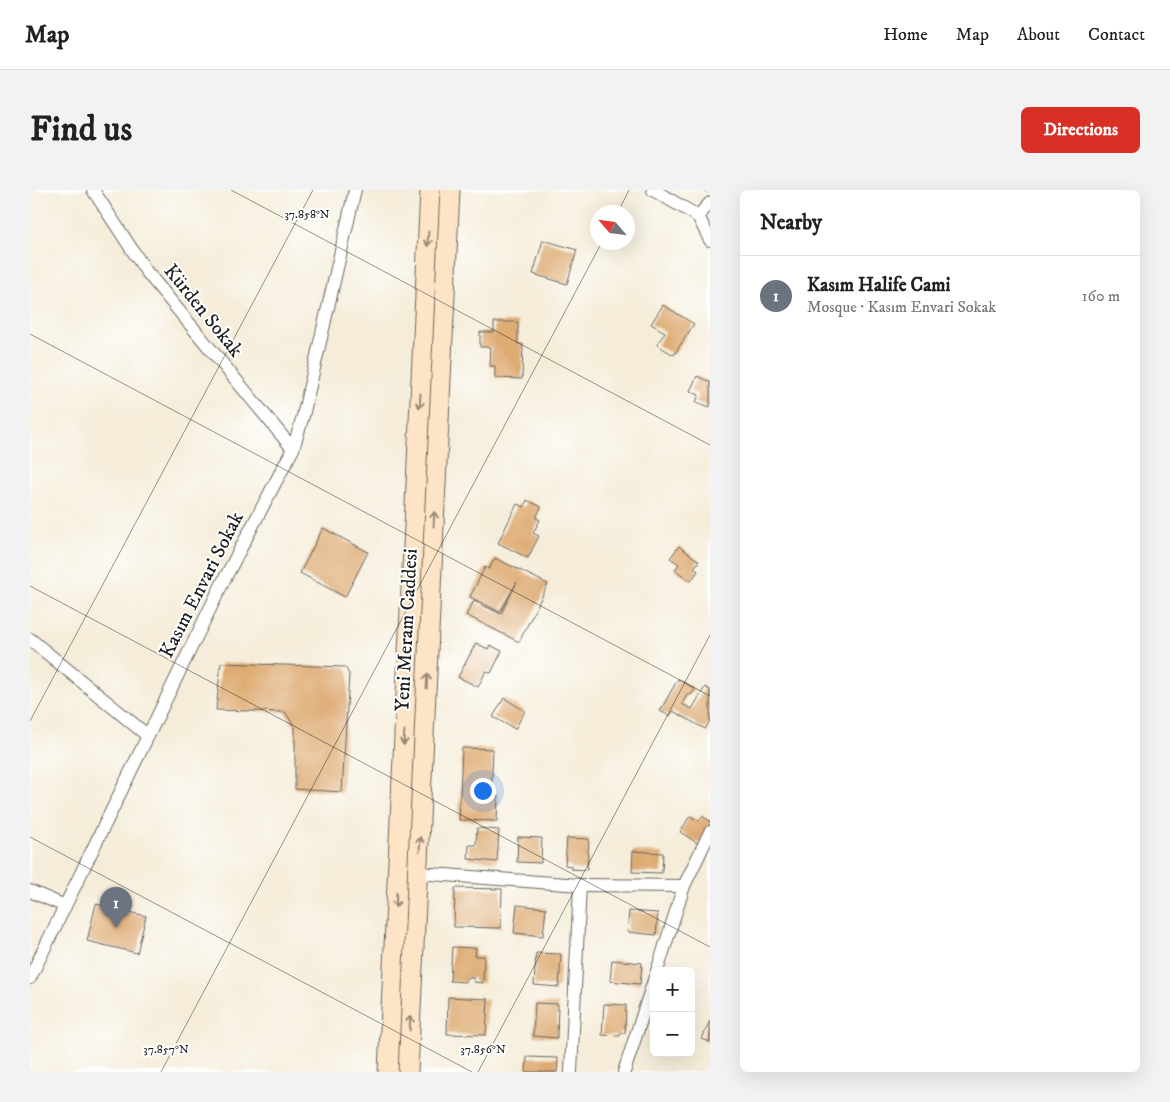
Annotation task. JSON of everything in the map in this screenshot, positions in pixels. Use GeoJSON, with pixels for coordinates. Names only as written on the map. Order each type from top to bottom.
{"type":"FeatureCollection","features":[{"type":"Feature","properties":{"kind":"main road","name":"Yeni Meram Caddesi"},"geometry":{"type":"LineString","coordinates":[[388,1072],[430,190]]}},
{"type":"Feature","properties":{"kind":"main road","name":"Yeni Meram Caddesi"},"geometry":{"type":"LineString","coordinates":[[408,1072],[450,190]]}},
{"type":"Feature","properties":{"kind":"street","name":"Kürden Sokak"},"geometry":{"type":"LineString","coordinates":[[93,190],[146,271],[293,449]]}},
{"type":"Feature","properties":{"kind":"street","name":"Kasım Envari Sokak"},"geometry":{"type":"LineString","coordinates":[[30,978],[224,580],[293,449],[303,416],[355,190]]}},
{"type":"Feature","properties":{"kind":"street"},"geometry":{"type":"LineString","coordinates":[[653,190],[698,216],[710,240]]}},
{"type":"Feature","properties":{"kind":"street"},"geometry":{"type":"LineString","coordinates":[[698,216],[710,203]]}},
{"type":"Feature","properties":{"kind":"street"},"geometry":{"type":"LineString","coordinates":[[30,638],[148,736]]}},
{"type":"Feature","properties":{"kind":"street"},"geometry":{"type":"LineString","coordinates":[[658,967],[684,886],[710,832]]}},
{"type":"Feature","properties":{"kind":"street"},"geometry":{"type":"LineString","coordinates":[[418,873],[580,885],[684,886]]}},
{"type":"Feature","properties":{"kind":"street"},"geometry":{"type":"LineString","coordinates":[[571,1072],[580,885]]}},
{"type":"Feature","properties":{"kind":"street"},"geometry":{"type":"LineString","coordinates":[[30,891],[65,906]]}},
{"type":"Feature","properties":{"kind":"street"},"geometry":{"type":"LineString","coordinates":[[624,1072],[650,992]]}},
{"type":"Feature","properties":{"kind":"building"},"geometry":{"type":"Polygon","coordinates":[[[543,240],[577,250],[567,284],[533,274],[543,240]]]}},
{"type":"Feature","properties":{"kind":"building"},"geometry":{"type":"Polygon","coordinates":[[[663,305],[694,324],[674,355],[657,345],[665,332],[651,324],[663,305]]]}},
{"type":"Feature","properties":{"kind":"building"},"geometry":{"type":"Polygon","coordinates":[[[494,322],[518,322],[518,344],[523,344],[522,379],[495,378],[495,366],[490,366],[491,347],[480,347],[480,332],[494,332],[494,322]]]}},
{"type":"Feature","properties":{"kind":"building"},"geometry":{"type":"Polygon","coordinates":[[[697,376],[710,382],[710,407],[696,402],[699,395],[690,391],[697,376]]]}},
{"type":"Feature","properties":{"kind":"building"},"geometry":{"type":"Polygon","coordinates":[[[527,500],[541,507],[536,518],[540,520],[533,533],[539,536],[528,558],[498,543],[517,504],[524,507],[527,500]]]}},
{"type":"Feature","properties":{"kind":"building"},"geometry":{"type":"Polygon","coordinates":[[[323,528],[368,552],[345,597],[300,573],[323,528]]]}},
{"type":"Feature","properties":{"kind":"building"},"geometry":{"type":"Polygon","coordinates":[[[679,546],[699,561],[694,568],[698,571],[691,581],[675,570],[679,564],[670,558],[679,546]]]}},
{"type":"Feature","properties":{"kind":"building"},"geometry":{"type":"Polygon","coordinates":[[[495,558],[548,584],[519,642],[466,615],[474,601],[501,614],[517,582],[500,612],[470,597],[485,567],[489,569],[495,558]]]}},
{"type":"Feature","properties":{"kind":"building"},"geometry":{"type":"Polygon","coordinates":[[[476,643],[488,649],[490,645],[502,651],[491,673],[486,671],[478,687],[458,677],[476,643]]]}},
{"type":"Feature","properties":{"kind":"building"},"geometry":{"type":"Polygon","coordinates":[[[221,663],[345,667],[349,674],[342,792],[295,789],[295,727],[285,712],[216,710],[221,663]]]}},
{"type":"Feature","properties":{"kind":"building"},"geometry":{"type":"Polygon","coordinates":[[[678,679],[695,689],[691,695],[688,693],[682,704],[692,709],[705,687],[710,690],[710,721],[705,729],[673,711],[670,716],[660,711],[678,679]]]}},
{"type":"Feature","properties":{"kind":"building"},"geometry":{"type":"Polygon","coordinates":[[[504,698],[525,711],[515,729],[493,717],[504,698]]]}},
{"type":"Feature","properties":{"kind":"building"},"geometry":{"type":"Polygon","coordinates":[[[462,748],[493,749],[491,796],[498,796],[497,821],[459,820],[462,748]]]}},
{"type":"Feature","properties":{"kind":"building"},"geometry":{"type":"Polygon","coordinates":[[[690,816],[699,821],[702,816],[710,821],[710,827],[699,844],[680,832],[690,816]]]}},
{"type":"Feature","properties":{"kind":"building"},"geometry":{"type":"Polygon","coordinates":[[[477,828],[499,830],[497,862],[468,859],[469,845],[476,845],[477,828]]]}},
{"type":"Feature","properties":{"kind":"building"},"geometry":{"type":"Polygon","coordinates":[[[518,837],[542,838],[541,863],[517,862],[518,837]]]}},
{"type":"Feature","properties":{"kind":"building"},"geometry":{"type":"Polygon","coordinates":[[[567,838],[589,839],[587,870],[571,869],[571,866],[565,865],[567,838]]]}},
{"type":"Feature","properties":{"kind":"building"},"geometry":{"type":"Polygon","coordinates":[[[633,851],[663,853],[662,873],[632,872],[633,851]]]}},
{"type":"Feature","properties":{"kind":"building"},"geometry":{"type":"Polygon","coordinates":[[[455,888],[502,889],[501,928],[454,927],[455,888]]]}},
{"type":"Feature","properties":{"kind":"building"},"geometry":{"type":"Polygon","coordinates":[[[96,904],[146,916],[137,953],[87,941],[96,904]]]}},
{"type":"Feature","properties":{"kind":"building"},"geometry":{"type":"Polygon","coordinates":[[[517,905],[546,908],[543,936],[514,933],[517,905]]]}},
{"type":"Feature","properties":{"kind":"building"},"geometry":{"type":"Polygon","coordinates":[[[629,911],[658,913],[656,935],[627,932],[629,911]]]}},
{"type":"Feature","properties":{"kind":"building"},"geometry":{"type":"Polygon","coordinates":[[[452,947],[476,948],[475,956],[484,956],[483,983],[474,982],[474,978],[466,978],[466,982],[450,981],[452,947]]]}},
{"type":"Feature","properties":{"kind":"building"},"geometry":{"type":"Polygon","coordinates":[[[536,953],[561,954],[559,987],[534,985],[536,953]]]}},
{"type":"Feature","properties":{"kind":"building"},"geometry":{"type":"Polygon","coordinates":[[[612,960],[642,963],[640,984],[610,981],[612,960]]]}},
{"type":"Feature","properties":{"kind":"building"},"geometry":{"type":"Polygon","coordinates":[[[448,997],[488,999],[486,1035],[447,1034],[448,997]]]}},
{"type":"Feature","properties":{"kind":"building"},"geometry":{"type":"Polygon","coordinates":[[[535,1003],[558,1004],[557,1038],[533,1036],[535,1003]]]}},
{"type":"Feature","properties":{"kind":"building"},"geometry":{"type":"Polygon","coordinates":[[[604,1004],[626,1005],[625,1033],[620,1033],[620,1036],[602,1035],[604,1004]]]}},
{"type":"Feature","properties":{"kind":"building"},"geometry":{"type":"Polygon","coordinates":[[[710,1020],[710,1042],[702,1039],[710,1020]]]}},
{"type":"Feature","properties":{"kind":"building"},"geometry":{"type":"Polygon","coordinates":[[[527,1057],[558,1058],[557,1072],[526,1072],[527,1057]]]}},
{"type":"Feature","properties":{"kind":"place","name":"Kasım Halife Cami"},"geometry":{"type":"Point","coordinates":[116,928]}}]}
